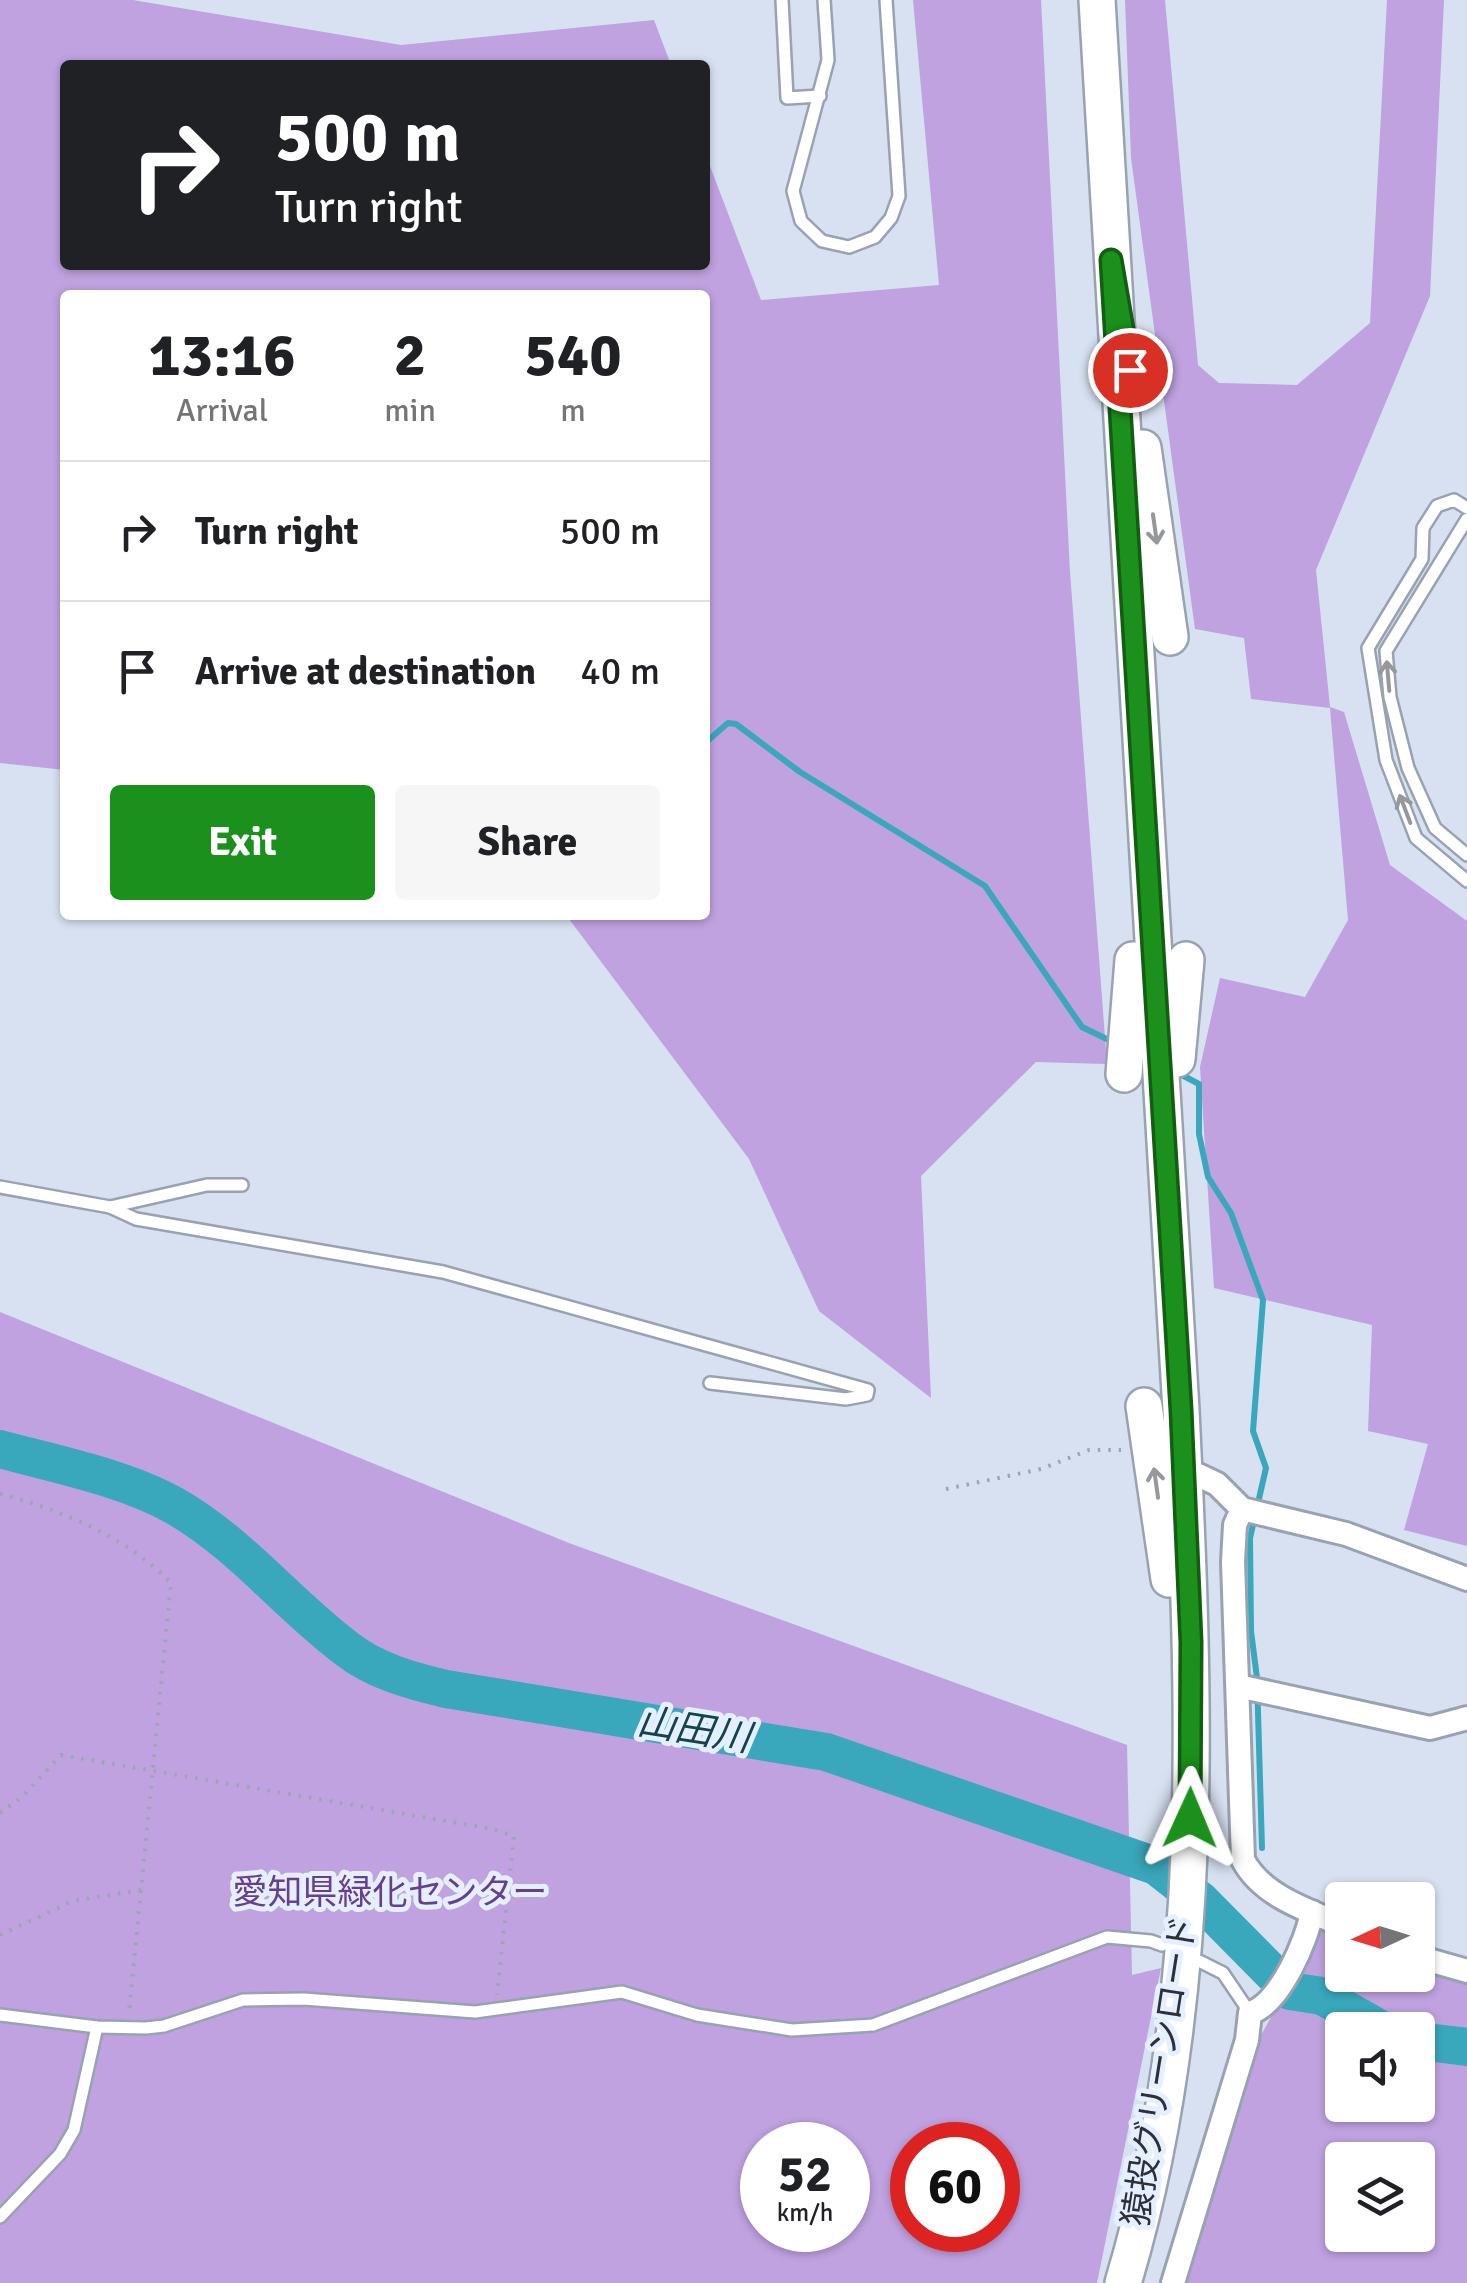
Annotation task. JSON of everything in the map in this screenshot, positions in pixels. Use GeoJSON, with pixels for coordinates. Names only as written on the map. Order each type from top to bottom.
{"type":"FeatureCollection","features":[{"type":"Feature","properties":{"kind":"main road","name":"猿投グリーンロード"},"geometry":{"type":"LineString","coordinates":[[1096,0],[1181,1410],[1191,1642],[1192,1754],[1182,1949],[1152,2167],[1122,2283]]}},
{"type":"Feature","properties":{"kind":"main road"},"geometry":{"type":"LineString","coordinates":[[1111,260],[1143,444],[1170,637]]}},
{"type":"Feature","properties":{"kind":"main road"},"geometry":{"type":"LineString","coordinates":[[1124,1074],[1132,992],[1134,891],[1122,562],[1126,509]]}},
{"type":"Feature","properties":{"kind":"main road"},"geometry":{"type":"LineString","coordinates":[[1181,1410],[1184,1358],[1175,1096],[1186,960]]}},
{"type":"Feature","properties":{"kind":"main road"},"geometry":{"type":"LineString","coordinates":[[1144,1406],[1192,1754]]}},
{"type":"Feature","properties":{"kind":"street"},"geometry":{"type":"LineString","coordinates":[[1198,1475],[1216,1484],[1242,1508],[1346,1534],[1467,1579]]}},
{"type":"Feature","properties":{"kind":"street"},"geometry":{"type":"LineString","coordinates":[[1242,1508],[1235,1525],[1233,1562],[1243,1860],[1264,1888],[1325,1918]]}},
{"type":"Feature","properties":{"kind":"street"},"geometry":{"type":"LineString","coordinates":[[1238,1686],[1430,1728],[1467,1718]]}},
{"type":"Feature","properties":{"kind":"street"},"geometry":{"type":"LineString","coordinates":[[1173,2283],[1247,2040],[1250,2013],[1272,1998],[1308,1934],[1312,1912]]}},
{"type":"Feature","properties":{"kind":"street"},"geometry":{"type":"LineString","coordinates":[[1435,1962],[1467,1971]]}},
{"type":"Feature","properties":{"kind":"lane"},"geometry":{"type":"LineString","coordinates":[[782,0],[787,98],[820,96]]}},
{"type":"Feature","properties":{"kind":"lane"},"geometry":{"type":"LineString","coordinates":[[824,0],[828,60],[793,190],[802,221],[822,241],[849,248],[874,237],[891,218],[898,196],[886,0]]}},
{"type":"Feature","properties":{"kind":"lane"},"geometry":{"type":"LineString","coordinates":[[1467,508],[1454,500],[1437,506],[1423,528],[1422,559],[1368,648],[1386,760],[1416,838],[1467,881]]}},
{"type":"Feature","properties":{"kind":"lane"},"geometry":{"type":"LineString","coordinates":[[1467,519],[1386,651],[1390,697],[1408,768],[1435,828],[1467,855]]}},
{"type":"Feature","properties":{"kind":"lane"},"geometry":{"type":"LineString","coordinates":[[110,1207],[206,1185],[242,1185]]}},
{"type":"Feature","properties":{"kind":"lane"},"geometry":{"type":"LineString","coordinates":[[0,1187],[110,1207],[136,1220],[444,1272],[868,1390],[867,1395],[846,1399],[710,1383]]}},
{"type":"Feature","properties":{"kind":"lane"},"geometry":{"type":"LineString","coordinates":[[0,2014],[127,2028],[164,2026],[242,2000],[271,1998],[475,2012],[622,1992],[697,2015],[792,2030],[873,2025],[1106,1937],[1151,1941],[1182,1949],[1223,1973],[1250,2013]]}},
{"type":"Feature","properties":{"kind":"lane"},"geometry":{"type":"LineString","coordinates":[[0,2217],[60,2154],[74,2130],[97,2027]]}},
{"type":"Feature","properties":{"kind":"path"},"geometry":{"type":"LineString","coordinates":[[946,1489],[1041,1469],[1088,1450],[1128,1450]]}},
{"type":"Feature","properties":{"kind":"path"},"geometry":{"type":"LineString","coordinates":[[0,1494],[74,1518],[156,1566],[171,1584],[127,2028]]}},
{"type":"Feature","properties":{"kind":"path"},"geometry":{"type":"LineString","coordinates":[[0,1813],[23,1796],[62,1755],[492,1829],[514,1836],[495,2010]]}},
{"type":"Feature","properties":{"kind":"path"},"geometry":{"type":"LineString","coordinates":[[0,1935],[73,1900],[141,1890]]}},
{"type":"Feature","properties":{"kind":"green space"},"geometry":{"type":"Polygon","coordinates":[[[0,0],[133,0],[401,45],[654,20],[669,60],[60,60],[60,270],[710,270],[710,166],[761,300],[939,285],[913,0],[1041,0],[1070,572],[1107,1064],[1036,1062],[921,1176],[931,1398],[819,1311],[749,1159],[570,920],[710,920],[710,290],[60,290],[60,769],[0,763],[0,0]]]}},
{"type":"Feature","properties":{"kind":"green space"},"geometry":{"type":"Polygon","coordinates":[[[1125,0],[1165,0],[1198,365],[1219,383],[1297,385],[1370,323],[1387,0],[1444,0],[1430,296],[1316,570],[1330,707],[1344,712],[1390,865],[1467,921],[1467,1546],[1404,1530],[1428,1444],[1368,1431],[1372,1325],[1214,1288],[1200,1067],[1220,978],[1305,997],[1348,920],[1330,708],[1251,699],[1244,638],[1195,629],[1131,158],[1125,0]]]}},
{"type":"Feature","properties":{"kind":"green space","name":"愛知県緑化センター"},"geometry":{"type":"Polygon","coordinates":[[[0,1312],[569,1543],[1127,1745],[1132,1975],[1161,1968],[1097,2283],[0,2283],[0,1312]]]}},
{"type":"Feature","properties":{"kind":"green space"},"geometry":{"type":"Polygon","coordinates":[[[1322,1927],[1325,1992],[1435,1992],[1435,1969],[1467,1979],[1467,2283],[1185,2283],[1261,2035],[1322,1927]]]}},
{"type":"Feature","properties":{"kind":"waterway"},"geometry":{"type":"LineString","coordinates":[[710,739],[728,723],[736,724],[800,772],[985,886],[1082,1027],[1115,1043]]}},
{"type":"Feature","properties":{"kind":"waterway"},"geometry":{"type":"LineString","coordinates":[[1176,1072],[1199,1084],[1199,1134],[1208,1177],[1231,1213],[1263,1300],[1253,1431],[1266,1468],[1250,1538],[1262,1848]]}},
{"type":"Feature","properties":{"kind":"waterway","name":"山田川"},"geometry":{"type":"LineString","coordinates":[[0,1449],[113,1480],[175,1506],[243,1556],[347,1649],[394,1674],[446,1689],[826,1752],[1156,1866],[1201,1901],[1290,1991],[1322,1996],[1350,2012]]}},
{"type":"Feature","properties":{"kind":"waterway","name":"山田川"},"geometry":{"type":"LineString","coordinates":[[1435,2043],[1467,2047]]}},
{"type":"Feature","properties":{"kind":"route"},"geometry":{"type":"LineString","coordinates":[[1130,370],[1111,260],[1181,1410],[1191,1642],[1190,1818]]}}]}
